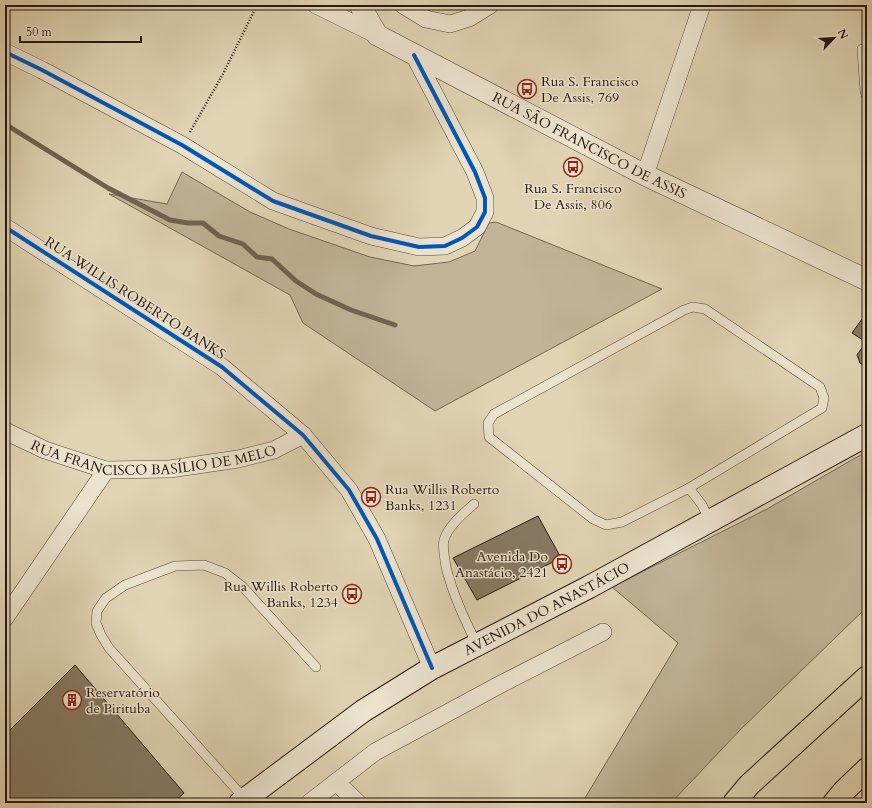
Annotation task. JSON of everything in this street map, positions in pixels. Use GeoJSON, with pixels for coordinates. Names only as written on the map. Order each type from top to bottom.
{"type":"FeatureCollection","features":[{"type":"Feature","properties":{"kind":"highway"},"geometry":{"type":"LineString","coordinates":[[734,803],[749,785],[867,677]]}},
{"type":"Feature","properties":{"kind":"highway"},"geometry":{"type":"LineString","coordinates":[[834,803],[867,768]]}},
{"type":"Feature","properties":{"kind":"main road","name":"AVENIDA DO ANASTÁCIO"},"geometry":{"type":"LineString","coordinates":[[242,801],[362,712],[432,668],[589,587],[867,435]]}},
{"type":"Feature","properties":{"kind":"street","name":"RUA SÃO FRANCISCO DE ASSIS"},"geometry":{"type":"LineString","coordinates":[[316,5],[377,35],[645,175],[867,280]]}},
{"type":"Feature","properties":{"kind":"street"},"geometry":{"type":"LineString","coordinates":[[360,5],[377,35]]}},
{"type":"Feature","properties":{"kind":"street"},"geometry":{"type":"LineString","coordinates":[[403,5],[426,19],[450,24],[469,18],[490,5]]}},
{"type":"Feature","properties":{"kind":"street"},"geometry":{"type":"LineString","coordinates":[[645,175],[702,5]]}},
{"type":"Feature","properties":{"kind":"street"},"geometry":{"type":"LineString","coordinates":[[5,52],[42,70],[182,145],[274,202],[371,236],[419,247],[445,246],[462,238],[477,227],[485,212],[485,198],[475,172],[414,55]]}},
{"type":"Feature","properties":{"kind":"street","name":"RUA WILLIS ROBERTO BANKS"},"geometry":{"type":"LineString","coordinates":[[5,227],[222,366],[303,435],[349,490],[377,539],[432,668]]}},
{"type":"Feature","properties":{"kind":"street","name":"RUA FRANCISCO BASÍLIO DE MELO"},"geometry":{"type":"LineString","coordinates":[[5,431],[45,450],[106,470],[170,469],[238,459],[274,450],[303,435]]}},
{"type":"Feature","properties":{"kind":"street"},"geometry":{"type":"LineString","coordinates":[[5,618],[106,470]]}},
{"type":"Feature","properties":{"kind":"street"},"geometry":{"type":"LineString","coordinates":[[309,803],[375,752],[502,683],[603,632]]}},
{"type":"Feature","properties":{"kind":"street"},"geometry":{"type":"LineString","coordinates":[[336,782],[358,803]]}},
{"type":"Feature","properties":{"kind":"lane"},"geometry":{"type":"LineString","coordinates":[[862,49],[867,97]]}},
{"type":"Feature","properties":{"kind":"lane"},"geometry":{"type":"LineString","coordinates":[[694,307],[705,309],[820,387],[824,398],[822,408],[689,488],[622,522],[606,525],[593,519],[489,437],[488,423],[494,414],[684,310],[694,307]]}},
{"type":"Feature","properties":{"kind":"lane"},"geometry":{"type":"LineString","coordinates":[[689,488],[702,505],[710,521]]}},
{"type":"Feature","properties":{"kind":"lane"},"geometry":{"type":"LineString","coordinates":[[474,504],[452,524],[444,539],[444,554],[450,581],[461,612],[477,645]]}},
{"type":"Feature","properties":{"kind":"lane"},"geometry":{"type":"LineString","coordinates":[[242,801],[109,648],[96,623],[97,611],[106,598],[124,585],[175,566],[204,565],[226,573],[243,587],[316,667]]}},
{"type":"Feature","properties":{"kind":"path"},"geometry":{"type":"LineString","coordinates":[[182,145],[223,74],[257,5]]}},
{"type":"Feature","properties":{"kind":"shaded area"},"geometry":{"type":"Polygon","coordinates":[[[182,172],[250,212],[289,229],[370,257],[414,266],[449,262],[475,251],[489,223],[496,222],[662,289],[435,411],[303,323],[290,295],[109,194],[167,204],[182,172]]]}},
{"type":"Feature","properties":{"kind":"shaded area"},"geometry":{"type":"Polygon","coordinates":[[[867,452],[867,607],[740,730],[671,803],[582,803],[678,643],[612,587],[767,509],[867,452]]]}},
{"type":"Feature","properties":{"kind":"building"},"geometry":{"type":"Polygon","coordinates":[[[862,319],[867,322],[867,368],[860,363],[857,355],[866,342],[852,333],[862,319]]]}},
{"type":"Feature","properties":{"kind":"building"},"geometry":{"type":"Polygon","coordinates":[[[538,516],[561,558],[477,600],[453,558],[538,516]]]}},
{"type":"Feature","properties":{"kind":"building","name":"Reservatório de Pirituba"},"geometry":{"type":"Polygon","coordinates":[[[75,665],[184,793],[173,803],[5,803],[5,735],[75,665]]]}},
{"type":"Feature","properties":{"kind":"waterway"},"geometry":{"type":"LineString","coordinates":[[5,124],[108,188],[170,220],[188,223],[203,223],[219,236],[243,244],[257,257],[272,259],[296,281],[316,294],[351,310],[395,325]]}},
{"type":"Feature","properties":{"kind":"cycle path"},"geometry":{"type":"LineString","coordinates":[[5,52],[42,70],[182,145],[273,201],[371,236],[419,247],[445,246],[462,238],[477,227],[485,212],[485,198],[475,172],[414,55]]}},
{"type":"Feature","properties":{"kind":"cycle path"},"geometry":{"type":"LineString","coordinates":[[5,227],[222,367],[303,435],[349,490],[377,539],[432,668]]}},
{"type":"Feature","properties":{"kind":"place","name":"Rua S. Francisco De Assis, 769"},"geometry":{"type":"Point","coordinates":[527,89]}},
{"type":"Feature","properties":{"kind":"place","name":"Rua S. Francisco De Assis, 806"},"geometry":{"type":"Point","coordinates":[573,167]}},
{"type":"Feature","properties":{"kind":"place","name":"Rua Willis Roberto Banks, 1231"},"geometry":{"type":"Point","coordinates":[371,497]}},
{"type":"Feature","properties":{"kind":"place","name":"Avenida Do Anastácio, 2421"},"geometry":{"type":"Point","coordinates":[562,564]}},
{"type":"Feature","properties":{"kind":"place","name":"Rua Willis Roberto Banks, 1234"},"geometry":{"type":"Point","coordinates":[352,594]}},
{"type":"Feature","properties":{"kind":"place","name":"Reservatório de Pirituba"},"geometry":{"type":"Point","coordinates":[72,700]}}]}
